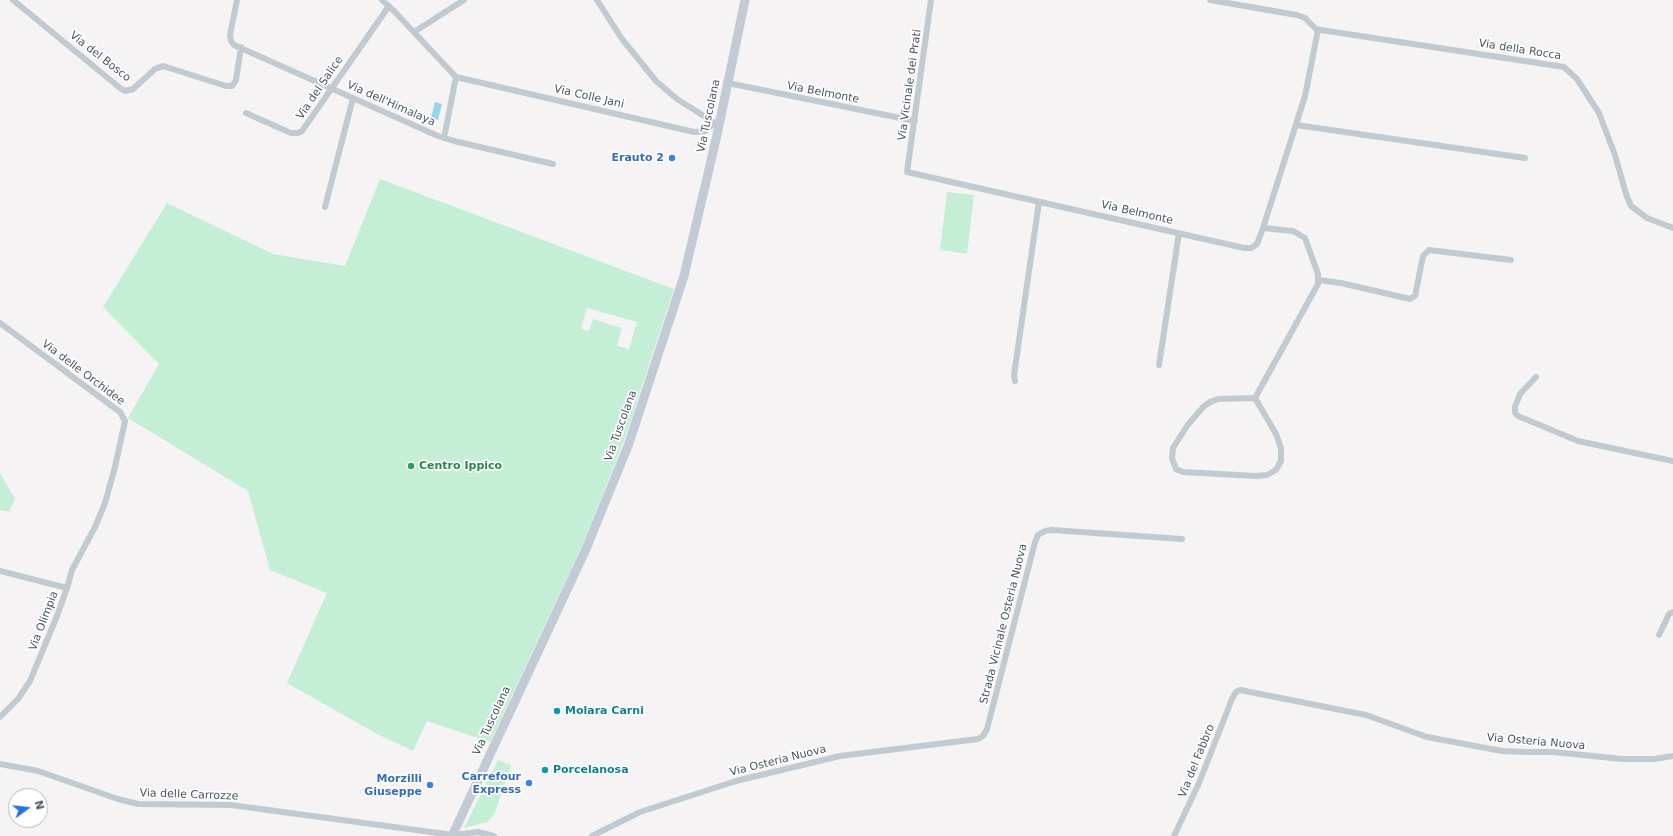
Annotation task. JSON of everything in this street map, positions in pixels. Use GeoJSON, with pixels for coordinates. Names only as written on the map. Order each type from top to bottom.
{"type":"FeatureCollection","features":[{"type":"Feature","properties":{"kind":"main road","name":"Via Tuscolana"},"geometry":{"type":"LineString","coordinates":[[453,835],[586,549],[628,446],[684,276],[717,125],[728,84],[745,0]]}},
{"type":"Feature","properties":{"kind":"street","name":"Via del Bosco"},"geometry":{"type":"LineString","coordinates":[[14,0],[125,91],[132,90],[155,69],[163,66],[226,86],[232,86],[237,77],[241,47]]}},
{"type":"Feature","properties":{"kind":"street","name":"Via dell'Himalaya"},"geometry":{"type":"LineString","coordinates":[[237,0],[230,33],[230,39],[233,44],[444,138],[553,164]]}},
{"type":"Feature","properties":{"kind":"street"},"geometry":{"type":"LineString","coordinates":[[382,0],[456,77],[444,138]]}},
{"type":"Feature","properties":{"kind":"street"},"geometry":{"type":"LineString","coordinates":[[414,32],[464,0]]}},
{"type":"Feature","properties":{"kind":"street"},"geometry":{"type":"LineString","coordinates":[[597,0],[625,44],[656,81],[678,100],[717,125]]}},
{"type":"Feature","properties":{"kind":"street","name":"Via Vicinale dei Prati"},"geometry":{"type":"LineString","coordinates":[[907,172],[931,0]]}},
{"type":"Feature","properties":{"kind":"street"},"geometry":{"type":"LineString","coordinates":[[1210,0],[1305,18],[1318,30],[1306,93],[1263,228],[1293,231],[1302,235],[1307,242],[1318,280],[1316,287],[1255,398]]}},
{"type":"Feature","properties":{"kind":"street","name":"Via del Salice"},"geometry":{"type":"LineString","coordinates":[[246,113],[291,133],[298,133],[306,127],[389,6]]}},
{"type":"Feature","properties":{"kind":"street","name":"Via della Rocca"},"geometry":{"type":"LineString","coordinates":[[1318,30],[1564,66],[1577,79],[1599,113],[1613,149],[1631,206],[1647,218],[1673,228]]}},
{"type":"Feature","properties":{"kind":"street","name":"Via Colle Jani"},"geometry":{"type":"LineString","coordinates":[[456,77],[694,132],[706,131],[717,125]]}},
{"type":"Feature","properties":{"kind":"street","name":"Via Belmonte"},"geometry":{"type":"LineString","coordinates":[[728,84],[915,121]]}},
{"type":"Feature","properties":{"kind":"street"},"geometry":{"type":"LineString","coordinates":[[326,207],[353,98]]}},
{"type":"Feature","properties":{"kind":"street"},"geometry":{"type":"LineString","coordinates":[[1296,125],[1526,158]]}},
{"type":"Feature","properties":{"kind":"street","name":"Via Belmonte"},"geometry":{"type":"LineString","coordinates":[[907,172],[1249,248],[1257,244],[1263,228]]}},
{"type":"Feature","properties":{"kind":"street"},"geometry":{"type":"LineString","coordinates":[[1015,381],[1014,374],[1039,202]]}},
{"type":"Feature","properties":{"kind":"street"},"geometry":{"type":"LineString","coordinates":[[1159,365],[1179,233]]}},
{"type":"Feature","properties":{"kind":"street"},"geometry":{"type":"LineString","coordinates":[[1318,280],[1341,283],[1410,299],[1415,296],[1423,256],[1429,250],[1511,260]]}},
{"type":"Feature","properties":{"kind":"street","name":"Via delle Orchidee"},"geometry":{"type":"LineString","coordinates":[[0,323],[120,412],[125,421],[105,504],[95,528],[74,568],[67,588]]}},
{"type":"Feature","properties":{"kind":"street"},"geometry":{"type":"LineString","coordinates":[[1536,377],[1520,394],[1515,407],[1515,413],[1518,416],[1578,441],[1673,461]]}},
{"type":"Feature","properties":{"kind":"street"},"geometry":{"type":"LineString","coordinates":[[1255,398],[1277,437],[1281,448],[1281,461],[1276,470],[1268,475],[1256,476],[1183,472],[1176,469],[1172,458],[1174,446],[1192,419],[1203,407],[1218,399],[1255,398]]}},
{"type":"Feature","properties":{"kind":"street","name":"Strada Vicinale Osteria Nuova"},"geometry":{"type":"LineString","coordinates":[[978,739],[983,736],[987,729],[1035,542],[1040,534],[1045,531],[1053,530],[1182,539]]}},
{"type":"Feature","properties":{"kind":"street","name":"Via Olimpia"},"geometry":{"type":"LineString","coordinates":[[0,571],[67,588],[55,622],[30,681],[18,699],[0,717]]}},
{"type":"Feature","properties":{"kind":"street"},"geometry":{"type":"LineString","coordinates":[[1659,635],[1669,614],[1673,612]]}},
{"type":"Feature","properties":{"kind":"street","name":"Via Osteria Nuova"},"geometry":{"type":"LineString","coordinates":[[1236,692],[1244,691],[1361,714],[1380,719],[1427,737],[1502,751],[1557,752],[1622,759],[1650,759],[1673,756]]}},
{"type":"Feature","properties":{"kind":"street","name":"Via del Fabbro"},"geometry":{"type":"LineString","coordinates":[[1174,836],[1195,793],[1236,692]]}},
{"type":"Feature","properties":{"kind":"street","name":"Via Osteria Nuova"},"geometry":{"type":"LineString","coordinates":[[592,836],[640,812],[736,781],[840,756],[978,739]]}},
{"type":"Feature","properties":{"kind":"street","name":"Via delle Carrozze"},"geometry":{"type":"LineString","coordinates":[[0,764],[33,769],[118,799],[138,804],[231,806],[453,835]]}},
{"type":"Feature","properties":{"kind":"street"},"geometry":{"type":"LineString","coordinates":[[453,835],[478,832],[494,836]]}},
{"type":"Feature","properties":{"kind":"green space","name":"Centro Ippico"},"geometry":{"type":"Polygon","coordinates":[[[380,179],[674,289],[624,441],[583,544],[490,742],[427,721],[413,751],[377,734],[287,683],[327,593],[270,570],[248,491],[128,418],[159,364],[103,307],[167,203],[273,254],[345,266],[380,179]],[[587,308],[581,329],[589,331],[593,319],[622,328],[617,346],[629,349],[637,322],[587,308]]]}},
{"type":"Feature","properties":{"kind":"green space"},"geometry":{"type":"Polygon","coordinates":[[[947,192],[974,195],[967,254],[940,250],[947,192]]]}},
{"type":"Feature","properties":{"kind":"green space"},"geometry":{"type":"Polygon","coordinates":[[[0,473],[15,499],[9,512],[0,510],[0,473]]]}},
{"type":"Feature","properties":{"kind":"green space"},"geometry":{"type":"Polygon","coordinates":[[[498,760],[511,765],[494,815],[487,822],[464,828],[498,760]]]}},
{"type":"Feature","properties":{"kind":"water"},"geometry":{"type":"Polygon","coordinates":[[[435,102],[442,104],[438,120],[431,118],[435,102]]]}},
{"type":"Feature","properties":{"kind":"place","name":"Erauto 2"},"geometry":{"type":"Point","coordinates":[672,158]}},
{"type":"Feature","properties":{"kind":"place","name":"Centro Ippico"},"geometry":{"type":"Point","coordinates":[411,466]}},
{"type":"Feature","properties":{"kind":"place","name":"Molara Carni"},"geometry":{"type":"Point","coordinates":[557,711]}},
{"type":"Feature","properties":{"kind":"place","name":"Porcelanosa"},"geometry":{"type":"Point","coordinates":[545,770]}},
{"type":"Feature","properties":{"kind":"place","name":"Carrefour Express"},"geometry":{"type":"Point","coordinates":[529,783]}},
{"type":"Feature","properties":{"kind":"place","name":"Morzilli Giuseppe"},"geometry":{"type":"Point","coordinates":[430,785]}}]}
